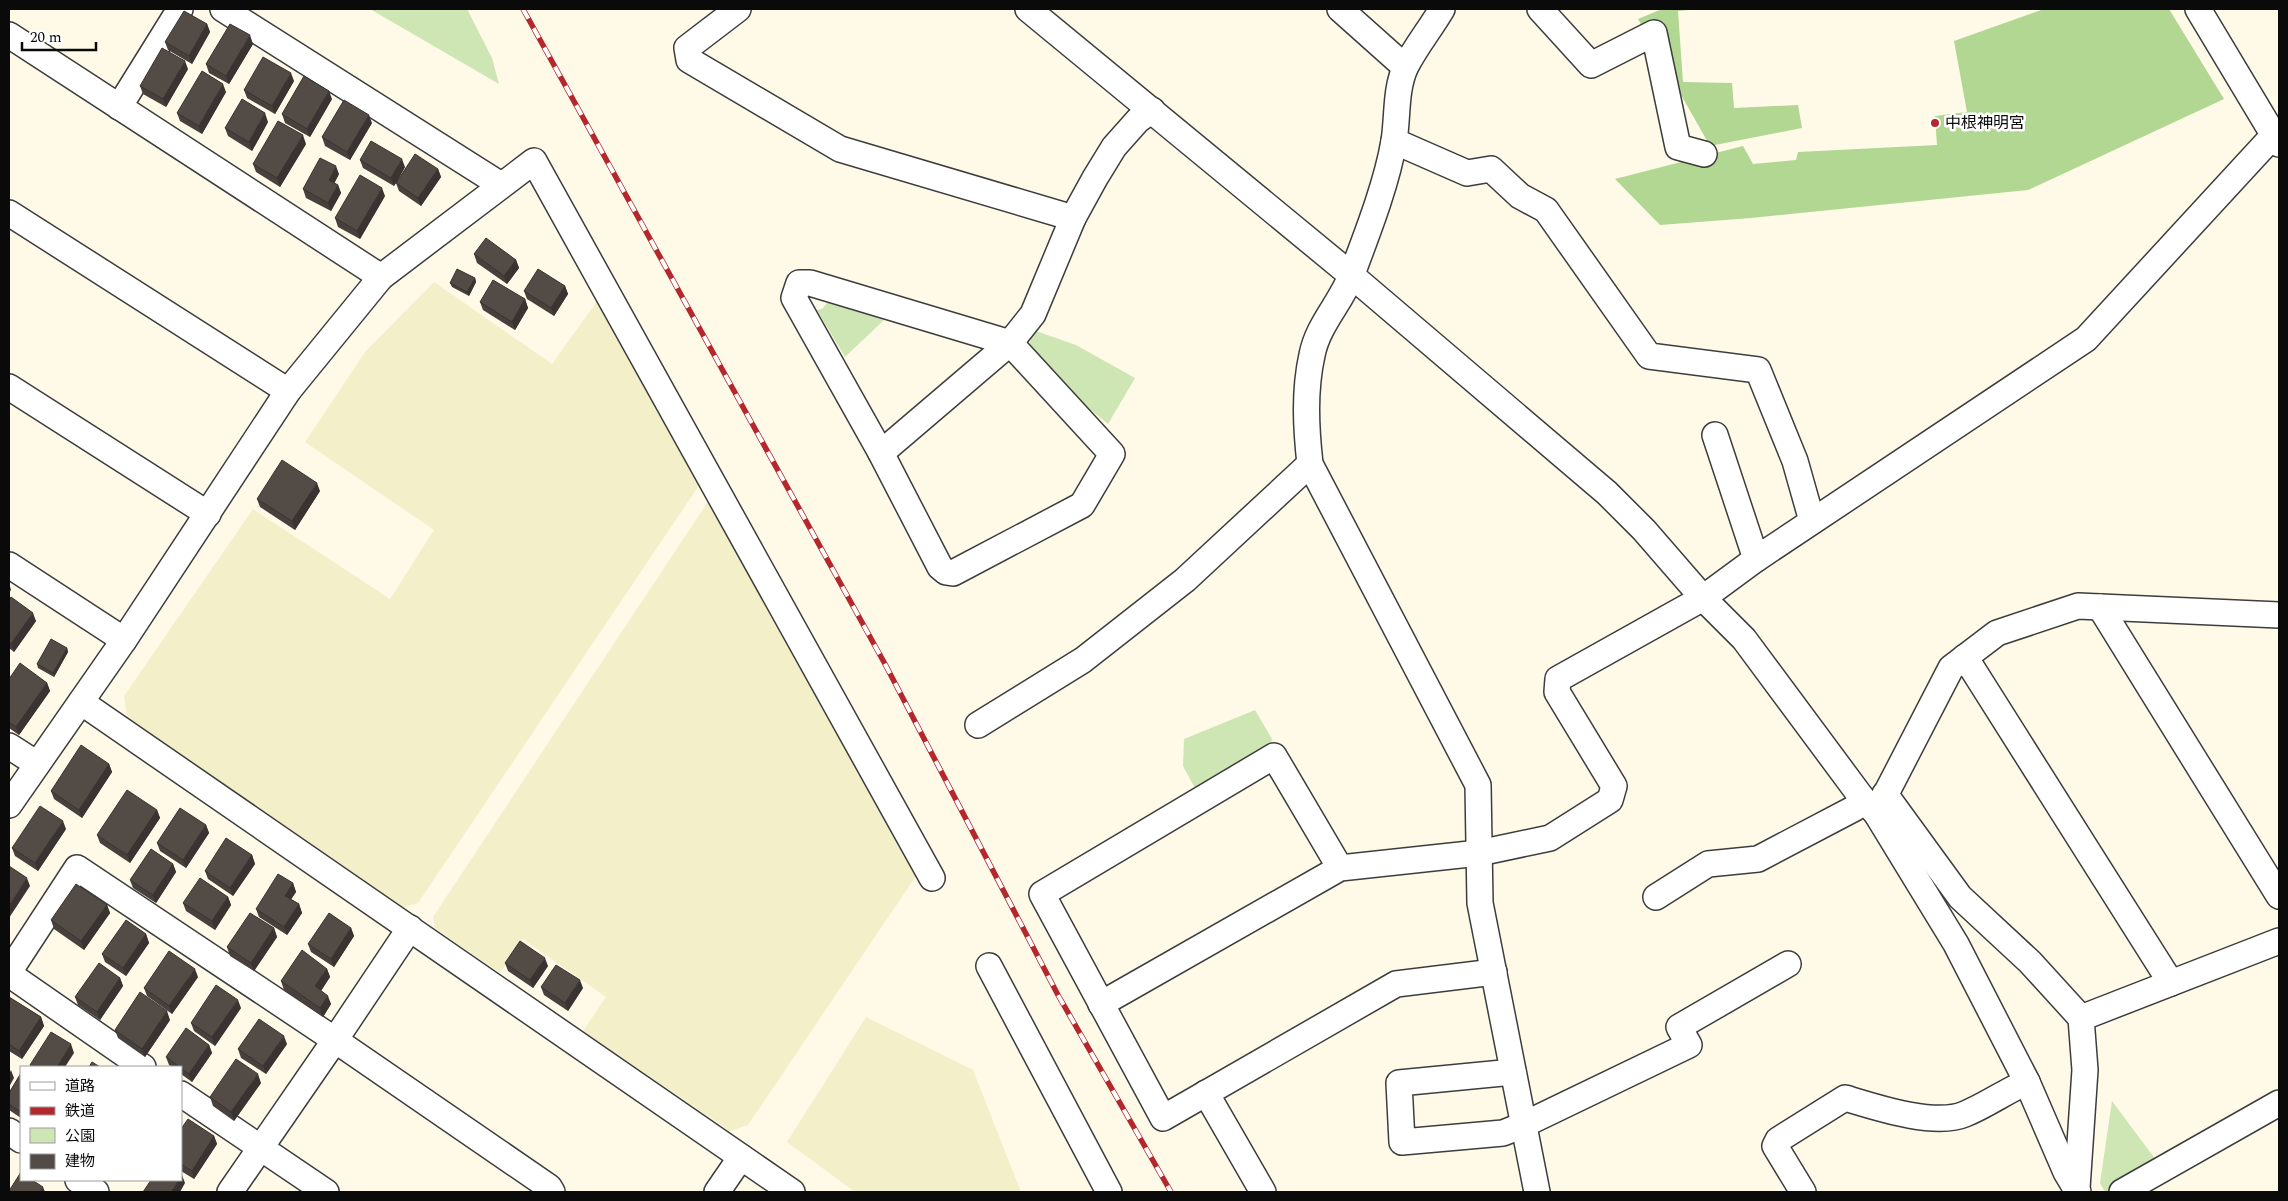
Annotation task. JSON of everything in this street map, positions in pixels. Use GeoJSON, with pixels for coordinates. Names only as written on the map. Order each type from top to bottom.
{"type":"FeatureCollection","features":[{"type":"Feature","properties":{"kind":"street"},"geometry":{"type":"LineString","coordinates":[[119,107],[180,9]]}},
{"type":"Feature","properties":{"kind":"street"},"geometry":{"type":"LineString","coordinates":[[223,9],[501,185]]}},
{"type":"Feature","properties":{"kind":"street"},"geometry":{"type":"LineString","coordinates":[[738,9],[687,48],[689,60],[840,149],[1073,218]]}},
{"type":"Feature","properties":{"kind":"street"},"geometry":{"type":"LineString","coordinates":[[1028,9],[1351,275],[1607,493],[1644,530],[1703,598],[1744,638],[1874,802],[1960,897],[2030,962],[2081,1018],[2085,1070],[2078,1190]]}},
{"type":"Feature","properties":{"kind":"street"},"geometry":{"type":"LineString","coordinates":[[1340,9],[1405,67]]}},
{"type":"Feature","properties":{"kind":"street"},"geometry":{"type":"LineString","coordinates":[[1442,9],[1405,67],[1396,103],[1394,141],[1382,184],[1351,275],[1319,330],[1312,354],[1306,395],[1306,432],[1310,464],[1358,553],[1429,695],[1478,785],[1480,903],[1536,1192]]}},
{"type":"Feature","properties":{"kind":"street"},"geometry":{"type":"LineString","coordinates":[[1540,9],[1591,66],[1654,33],[1678,147],[1704,154]]}},
{"type":"Feature","properties":{"kind":"street"},"geometry":{"type":"LineString","coordinates":[[1101,1004],[1340,868],[1480,853],[1550,838],[1610,800],[1614,786],[1557,692],[1558,679],[1703,598],[1812,521],[2086,339],[2276,140],[2198,9]]}},
{"type":"Feature","properties":{"kind":"street"},"geometry":{"type":"LineString","coordinates":[[9,35],[381,277]]}},
{"type":"Feature","properties":{"kind":"street"},"geometry":{"type":"LineString","coordinates":[[880,453],[1010,343],[1033,314],[1073,218],[1114,147],[1138,120],[1152,110]]}},
{"type":"Feature","properties":{"kind":"street"},"geometry":{"type":"LineString","coordinates":[[1394,141],[1467,173],[1491,169],[1520,196],[1546,210],[1649,356],[1758,370],[1795,461],[1812,521]]}},
{"type":"Feature","properties":{"kind":"street"},"geometry":{"type":"LineString","coordinates":[[9,805],[124,640],[288,391],[381,277],[534,161],[932,878]]}},
{"type":"Feature","properties":{"kind":"street"},"geometry":{"type":"LineString","coordinates":[[9,213],[288,391]]}},
{"type":"Feature","properties":{"kind":"street"},"geometry":{"type":"LineString","coordinates":[[799,283],[810,284],[1010,343],[1112,454],[1082,505],[953,573],[946,572],[940,567],[880,453],[794,298],[799,283]]}},
{"type":"Feature","properties":{"kind":"street"},"geometry":{"type":"LineString","coordinates":[[9,387],[208,514]]}},
{"type":"Feature","properties":{"kind":"street"},"geometry":{"type":"LineString","coordinates":[[1715,435],[1756,559]]}},
{"type":"Feature","properties":{"kind":"street"},"geometry":{"type":"LineString","coordinates":[[978,725],[1083,660],[1156,603],[1185,580],[1310,464]]}},
{"type":"Feature","properties":{"kind":"street"},"geometry":{"type":"LineString","coordinates":[[9,565],[124,640]]}},
{"type":"Feature","properties":{"kind":"street"},"geometry":{"type":"LineString","coordinates":[[1656,897],[1708,864],[1758,859],[1855,808],[1874,802],[1950,668],[1997,633],[2078,606],[2279,615]]}},
{"type":"Feature","properties":{"kind":"street"},"geometry":{"type":"LineString","coordinates":[[2100,607],[2279,896]]}},
{"type":"Feature","properties":{"kind":"street"},"geometry":{"type":"LineString","coordinates":[[1965,657],[2170,983]]}},
{"type":"Feature","properties":{"kind":"street"},"geometry":{"type":"LineString","coordinates":[[80,702],[792,1192]]}},
{"type":"Feature","properties":{"kind":"street"},"geometry":{"type":"LineString","coordinates":[[9,746],[37,764]]}},
{"type":"Feature","properties":{"kind":"street"},"geometry":{"type":"LineString","coordinates":[[1340,868],[1274,756],[1042,894],[1163,1118],[1396,984],[1494,972]]}},
{"type":"Feature","properties":{"kind":"street"},"geometry":{"type":"LineString","coordinates":[[1874,802],[1956,944],[2027,1082],[2066,1172],[2078,1190]]}},
{"type":"Feature","properties":{"kind":"street"},"geometry":{"type":"LineString","coordinates":[[142,1066],[9,973],[77,868],[335,1040],[549,1187],[552,1192]]}},
{"type":"Feature","properties":{"kind":"street"},"geometry":{"type":"LineString","coordinates":[[230,1192],[410,928]]}},
{"type":"Feature","properties":{"kind":"street"},"geometry":{"type":"LineString","coordinates":[[2081,1018],[2279,941]]}},
{"type":"Feature","properties":{"kind":"street"},"geometry":{"type":"LineString","coordinates":[[1513,1072],[1399,1083],[1402,1142],[1503,1133],[1524,1126],[1689,1045],[1679,1027],[1788,964]]}},
{"type":"Feature","properties":{"kind":"street"},"geometry":{"type":"LineString","coordinates":[[988,966],[1108,1192]]}},
{"type":"Feature","properties":{"kind":"street"},"geometry":{"type":"LineString","coordinates":[[1803,1192],[1775,1146],[1778,1140],[1845,1098],[1904,1116],[1953,1118],[1965,1114],[2027,1082]]}},
{"type":"Feature","properties":{"kind":"street"},"geometry":{"type":"LineString","coordinates":[[1206,1093],[1263,1192]]}},
{"type":"Feature","properties":{"kind":"street"},"geometry":{"type":"LineString","coordinates":[[182,1095],[259,1149],[326,1192]]}},
{"type":"Feature","properties":{"kind":"street"},"geometry":{"type":"LineString","coordinates":[[2122,1192],[2279,1103]]}},
{"type":"Feature","properties":{"kind":"street"},"geometry":{"type":"LineString","coordinates":[[9,1131],[20,1139]]}},
{"type":"Feature","properties":{"kind":"street"},"geometry":{"type":"LineString","coordinates":[[717,1192],[741,1157]]}},
{"type":"Feature","properties":{"kind":"street"},"geometry":{"type":"LineString","coordinates":[[80,1181],[96,1192]]}},
{"type":"Feature","properties":{"kind":"shaded area"},"geometry":{"type":"Polygon","coordinates":[[[434,282],[552,364],[600,297],[702,481],[418,903],[402,908],[127,717],[124,696],[253,509],[390,599],[434,530],[305,442],[365,352],[434,282]]]}},
{"type":"Feature","properties":{"kind":"shaded area"},"geometry":{"type":"Polygon","coordinates":[[[711,497],[918,873],[748,1125],[730,1131],[583,1031],[606,997],[523,939],[500,973],[435,928],[433,917],[711,497]]]}},
{"type":"Feature","properties":{"kind":"shaded area"},"geometry":{"type":"Polygon","coordinates":[[[866,1017],[973,1070],[1021,1192],[855,1192],[787,1142],[866,1017]]]}},
{"type":"Feature","properties":{"kind":"green space"},"geometry":{"type":"Polygon","coordinates":[[[370,9],[467,9],[492,58],[499,84],[370,9]]]}},
{"type":"Feature","properties":{"kind":"green space"},"geometry":{"type":"Polygon","coordinates":[[[1662,9],[1700,9],[1678,11],[1683,82],[1732,83],[1734,108],[1798,105],[1802,128],[1710,146],[1638,19],[1662,9]]]}},
{"type":"Feature","properties":{"kind":"green space"},"geometry":{"type":"Polygon","coordinates":[[[2044,9],[2169,9],[2224,99],[2028,190],[1751,218],[1660,225],[1615,179],[1743,146],[1753,164],[1796,160],[1798,152],[1937,145],[1935,116],[1967,112],[1954,41],[2044,9]]]}},
{"type":"Feature","properties":{"kind":"green space"},"geometry":{"type":"Polygon","coordinates":[[[828,302],[884,320],[845,357],[817,310],[822,309],[828,302]]]}},
{"type":"Feature","properties":{"kind":"green space"},"geometry":{"type":"Polygon","coordinates":[[[1033,330],[1076,345],[1135,378],[1108,424],[1081,402],[1028,351],[1033,330]]]}},
{"type":"Feature","properties":{"kind":"green space"},"geometry":{"type":"Polygon","coordinates":[[[1255,710],[1272,739],[1268,753],[1197,792],[1183,766],[1184,739],[1255,710]]]}},
{"type":"Feature","properties":{"kind":"green space"},"geometry":{"type":"Polygon","coordinates":[[[2112,1101],[2156,1160],[2112,1190],[2105,1192],[2100,1183],[2112,1101]]]}},
{"type":"Feature","properties":{"kind":"building"},"geometry":{"type":"Polygon","coordinates":[[[184,11],[207,24],[189,56],[165,42],[184,11]]]}},
{"type":"Feature","properties":{"kind":"building"},"geometry":{"type":"Polygon","coordinates":[[[230,24],[250,35],[226,76],[206,64],[230,24]]]}},
{"type":"Feature","properties":{"kind":"building"},"geometry":{"type":"Polygon","coordinates":[[[162,48],[185,61],[163,99],[140,86],[162,48]]]}},
{"type":"Feature","properties":{"kind":"building"},"geometry":{"type":"Polygon","coordinates":[[[263,57],[291,73],[272,106],[244,90],[263,57]]]}},
{"type":"Feature","properties":{"kind":"building"},"geometry":{"type":"Polygon","coordinates":[[[202,71],[223,84],[199,126],[177,113],[202,71]]]}},
{"type":"Feature","properties":{"kind":"building"},"geometry":{"type":"Polygon","coordinates":[[[304,76],[329,91],[307,129],[282,114],[304,76]]]}},
{"type":"Feature","properties":{"kind":"building"},"geometry":{"type":"Polygon","coordinates":[[[242,99],[265,113],[249,142],[225,128],[242,99]]]}},
{"type":"Feature","properties":{"kind":"building"},"geometry":{"type":"Polygon","coordinates":[[[344,100],[369,115],[347,152],[322,137],[344,100]]]}},
{"type":"Feature","properties":{"kind":"building"},"geometry":{"type":"Polygon","coordinates":[[[278,121],[303,135],[277,178],[253,164],[278,121]]]}},
{"type":"Feature","properties":{"kind":"building"},"geometry":{"type":"Polygon","coordinates":[[[371,141],[402,159],[391,178],[360,160],[371,141]]]}},
{"type":"Feature","properties":{"kind":"building"},"geometry":{"type":"Polygon","coordinates":[[[415,154],[438,169],[418,198],[396,183],[415,154]]]}},
{"type":"Feature","properties":{"kind":"building"},"geometry":{"type":"Polygon","coordinates":[[[320,158],[336,166],[329,180],[338,185],[328,203],[303,189],[320,158]]]}},
{"type":"Feature","properties":{"kind":"building"},"geometry":{"type":"Polygon","coordinates":[[[360,175],[382,188],[357,231],[335,218],[360,175]]]}},
{"type":"Feature","properties":{"kind":"building"},"geometry":{"type":"Polygon","coordinates":[[[486,238],[516,260],[504,276],[474,254],[486,238]]]}},
{"type":"Feature","properties":{"kind":"building"},"geometry":{"type":"Polygon","coordinates":[[[457,269],[475,278],[467,292],[450,283],[457,269]]]}},
{"type":"Feature","properties":{"kind":"building"},"geometry":{"type":"Polygon","coordinates":[[[538,269],[565,286],[551,308],[524,291],[538,269]]]}},
{"type":"Feature","properties":{"kind":"building"},"geometry":{"type":"Polygon","coordinates":[[[493,280],[525,299],[512,322],[480,302],[493,280]]]}},
{"type":"Feature","properties":{"kind":"building"},"geometry":{"type":"Polygon","coordinates":[[[282,460],[317,483],[292,521],[257,499],[282,460]]]}},
{"type":"Feature","properties":{"kind":"building"},"geometry":{"type":"Polygon","coordinates":[[[11,597],[33,613],[11,644],[9,642],[9,600],[11,597]]]}},
{"type":"Feature","properties":{"kind":"building"},"geometry":{"type":"Polygon","coordinates":[[[51,639],[67,648],[53,673],[37,664],[51,639]]]}},
{"type":"Feature","properties":{"kind":"building"},"geometry":{"type":"Polygon","coordinates":[[[20,663],[47,683],[16,727],[9,722],[9,679],[20,663]]]}},
{"type":"Feature","properties":{"kind":"building"},"geometry":{"type":"Polygon","coordinates":[[[81,745],[109,764],[79,810],[51,791],[81,745]]]}},
{"type":"Feature","properties":{"kind":"building"},"geometry":{"type":"Polygon","coordinates":[[[127,790],[157,810],[127,855],[97,835],[127,790]]]}},
{"type":"Feature","properties":{"kind":"building"},"geometry":{"type":"Polygon","coordinates":[[[40,806],[63,821],[35,863],[12,848],[40,806]]]}},
{"type":"Feature","properties":{"kind":"building"},"geometry":{"type":"Polygon","coordinates":[[[180,808],[206,825],[183,860],[157,843],[180,808]]]}},
{"type":"Feature","properties":{"kind":"building"},"geometry":{"type":"Polygon","coordinates":[[[226,838],[252,855],[230,888],[205,871],[226,838]]]}},
{"type":"Feature","properties":{"kind":"building"},"geometry":{"type":"Polygon","coordinates":[[[151,849],[173,864],[153,895],[130,880],[151,849]]]}},
{"type":"Feature","properties":{"kind":"building"},"geometry":{"type":"Polygon","coordinates":[[[9,866],[27,878],[9,906],[9,866]]]}},
{"type":"Feature","properties":{"kind":"building"},"geometry":{"type":"Polygon","coordinates":[[[278,874],[293,883],[285,896],[299,904],[284,927],[256,909],[278,874]]]}},
{"type":"Feature","properties":{"kind":"building"},"geometry":{"type":"Polygon","coordinates":[[[200,878],[228,897],[212,921],[183,903],[200,878]]]}},
{"type":"Feature","properties":{"kind":"building"},"geometry":{"type":"Polygon","coordinates":[[[76,884],[107,905],[81,941],[51,920],[76,884]]]}},
{"type":"Feature","properties":{"kind":"building"},"geometry":{"type":"Polygon","coordinates":[[[250,913],[274,928],[251,963],[227,947],[250,913]]]}},
{"type":"Feature","properties":{"kind":"building"},"geometry":{"type":"Polygon","coordinates":[[[329,913],[351,928],[331,959],[308,944],[329,913]]]}},
{"type":"Feature","properties":{"kind":"building"},"geometry":{"type":"Polygon","coordinates":[[[126,920],[146,934],[123,968],[102,954],[126,920]]]}},
{"type":"Feature","properties":{"kind":"building"},"geometry":{"type":"Polygon","coordinates":[[[520,941],[545,958],[530,980],[505,963],[520,941]]]}},
{"type":"Feature","properties":{"kind":"building"},"geometry":{"type":"Polygon","coordinates":[[[302,950],[327,969],[315,986],[328,996],[320,1008],[281,981],[302,950]]]}},
{"type":"Feature","properties":{"kind":"building"},"geometry":{"type":"Polygon","coordinates":[[[169,951],[195,969],[169,1006],[144,988],[169,951]]]}},
{"type":"Feature","properties":{"kind":"building"},"geometry":{"type":"Polygon","coordinates":[[[99,963],[120,978],[97,1012],[75,997],[99,963]]]}},
{"type":"Feature","properties":{"kind":"building"},"geometry":{"type":"Polygon","coordinates":[[[556,965],[580,980],[565,1003],[541,987],[556,965]]]}},
{"type":"Feature","properties":{"kind":"building"},"geometry":{"type":"Polygon","coordinates":[[[216,985],[238,1000],[212,1037],[191,1023],[216,985]]]}},
{"type":"Feature","properties":{"kind":"building"},"geometry":{"type":"Polygon","coordinates":[[[140,992],[167,1011],[142,1049],[115,1030],[140,992]]]}},
{"type":"Feature","properties":{"kind":"building"},"geometry":{"type":"Polygon","coordinates":[[[9,997],[41,1017],[19,1051],[9,1044],[9,997]]]}},
{"type":"Feature","properties":{"kind":"building"},"geometry":{"type":"Polygon","coordinates":[[[259,1019],[284,1036],[263,1066],[238,1049],[259,1019]]]}},
{"type":"Feature","properties":{"kind":"building"},"geometry":{"type":"Polygon","coordinates":[[[186,1028],[209,1045],[189,1074],[182,1069],[182,1066],[178,1066],[166,1057],[186,1028]]]}},
{"type":"Feature","properties":{"kind":"building"},"geometry":{"type":"Polygon","coordinates":[[[51,1032],[71,1044],[58,1066],[30,1065],[51,1032]]]}},
{"type":"Feature","properties":{"kind":"building"},"geometry":{"type":"Polygon","coordinates":[[[236,1059],[258,1074],[231,1112],[210,1097],[236,1059]]]}},
{"type":"Feature","properties":{"kind":"building"},"geometry":{"type":"Polygon","coordinates":[[[92,1062],[98,1066],[90,1066],[92,1062]]]}},
{"type":"Feature","properties":{"kind":"building"},"geometry":{"type":"Polygon","coordinates":[[[20,1075],[20,1111],[9,1104],[9,1093],[20,1075]]]}},
{"type":"Feature","properties":{"kind":"building"},"geometry":{"type":"Polygon","coordinates":[[[188,1119],[214,1136],[192,1171],[182,1165],[182,1128],[188,1119]]]}},
{"type":"Feature","properties":{"kind":"building"},"geometry":{"type":"Polygon","coordinates":[[[20,1174],[20,1181],[34,1181],[43,1187],[40,1192],[9,1191],[20,1174]]]}},
{"type":"Feature","properties":{"kind":"building"},"geometry":{"type":"Polygon","coordinates":[[[150,1181],[178,1181],[171,1192],[143,1192],[150,1181]]]}},
{"type":"Feature","properties":{"kind":"railway"},"geometry":{"type":"LineString","coordinates":[[523,9],[885,664],[1058,995],[1171,1192]]}},
{"type":"Feature","properties":{"kind":"place","name":"中根神明宮"},"geometry":{"type":"Point","coordinates":[1935,123]}}]}
